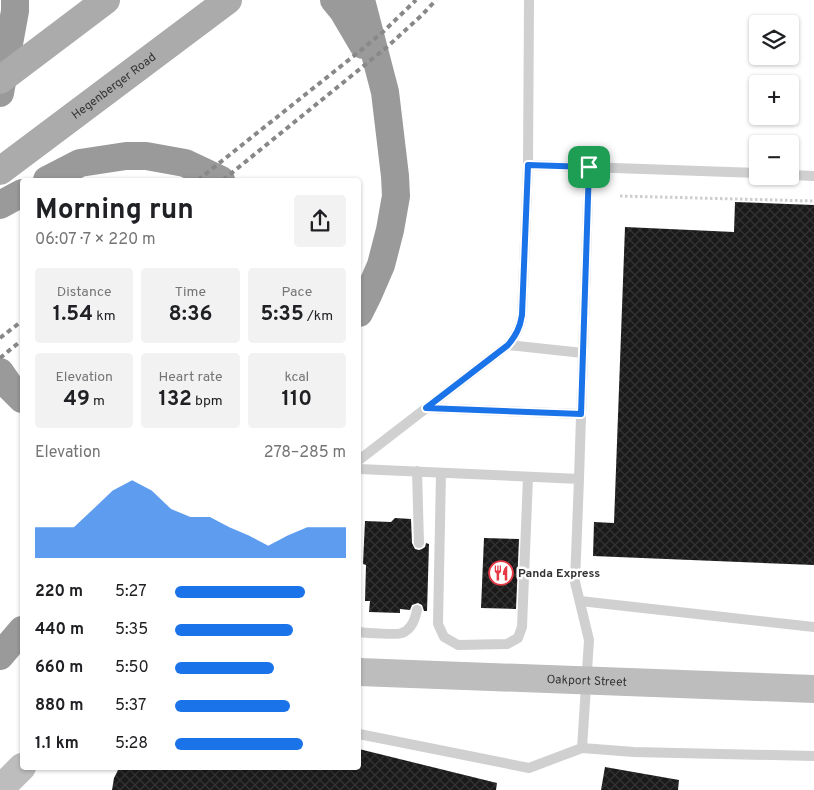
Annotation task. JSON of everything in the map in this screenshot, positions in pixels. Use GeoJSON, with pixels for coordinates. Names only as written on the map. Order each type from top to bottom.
{"type":"FeatureCollection","features":[{"type":"Feature","properties":{"kind":"highway"},"geometry":{"type":"LineString","coordinates":[[0,93],[15,11],[15,0]]}},
{"type":"Feature","properties":{"kind":"highway"},"geometry":{"type":"LineString","coordinates":[[334,0],[343,11],[366,49],[385,92]]}},
{"type":"Feature","properties":{"kind":"highway"},"geometry":{"type":"LineString","coordinates":[[361,0],[385,92],[396,196],[381,265],[361,309]]}},
{"type":"Feature","properties":{"kind":"highway"},"geometry":{"type":"LineString","coordinates":[[52,178],[80,163],[126,156],[146,156],[185,163],[217,178]]}},
{"type":"Feature","properties":{"kind":"highway"},"geometry":{"type":"LineString","coordinates":[[0,205],[20,194]]}},
{"type":"Feature","properties":{"kind":"highway"},"geometry":{"type":"LineString","coordinates":[[0,372],[20,397]]}},
{"type":"Feature","properties":{"kind":"highway"},"geometry":{"type":"LineString","coordinates":[[0,656],[20,632]]}},
{"type":"Feature","properties":{"kind":"main road"},"geometry":{"type":"LineString","coordinates":[[0,80],[106,0]]}},
{"type":"Feature","properties":{"kind":"main road","name":"Hegenberger Road"},"geometry":{"type":"LineString","coordinates":[[0,171],[228,0]]}},
{"type":"Feature","properties":{"kind":"main road","name":"Oakport Street"},"geometry":{"type":"LineString","coordinates":[[361,672],[814,690]]}},
{"type":"Feature","properties":{"kind":"main road"},"geometry":{"type":"LineString","coordinates":[[0,789],[20,769]]}},
{"type":"Feature","properties":{"kind":"lane"},"geometry":{"type":"LineString","coordinates":[[361,458],[508,345],[516,336],[520,327],[528,165],[529,0]]}},
{"type":"Feature","properties":{"kind":"lane"},"geometry":{"type":"LineString","coordinates":[[528,165],[749,174]]}},
{"type":"Feature","properties":{"kind":"lane"},"geometry":{"type":"LineString","coordinates":[[582,748],[589,640],[575,582],[589,167]]}},
{"type":"Feature","properties":{"kind":"lane"},"geometry":{"type":"LineString","coordinates":[[799,175],[814,176]]}},
{"type":"Feature","properties":{"kind":"lane"},"geometry":{"type":"LineString","coordinates":[[508,345],[583,353]]}},
{"type":"Feature","properties":{"kind":"lane"},"geometry":{"type":"LineString","coordinates":[[426,408],[581,414]]}},
{"type":"Feature","properties":{"kind":"lane"},"geometry":{"type":"LineString","coordinates":[[361,469],[579,479]]}},
{"type":"Feature","properties":{"kind":"lane"},"geometry":{"type":"LineString","coordinates":[[417,472],[419,543]]}},
{"type":"Feature","properties":{"kind":"lane"},"geometry":{"type":"LineString","coordinates":[[441,473],[438,624],[444,637],[458,645],[507,644],[518,638],[522,627],[528,477]]}},
{"type":"Feature","properties":{"kind":"lane"},"geometry":{"type":"LineString","coordinates":[[580,601],[814,627]]}},
{"type":"Feature","properties":{"kind":"lane"},"geometry":{"type":"LineString","coordinates":[[361,632],[402,633],[414,621],[417,610]]}},
{"type":"Feature","properties":{"kind":"lane"},"geometry":{"type":"LineString","coordinates":[[361,734],[529,768],[582,748],[634,752],[814,756]]}},
{"type":"Feature","properties":{"kind":"path"},"geometry":{"type":"LineString","coordinates":[[620,196],[814,201]]}},
{"type":"Feature","properties":{"kind":"building"},"geometry":{"type":"Polygon","coordinates":[[[735,202],[814,205],[814,565],[593,556],[594,522],[614,523],[625,227],[734,232],[735,202]]]}},
{"type":"Feature","properties":{"kind":"building"},"geometry":{"type":"Polygon","coordinates":[[[395,518],[411,519],[412,543],[415,549],[422,549],[426,543],[429,544],[427,611],[424,611],[422,605],[418,603],[412,605],[410,610],[400,609],[400,613],[369,612],[370,601],[365,601],[366,565],[363,564],[365,521],[391,522],[395,518]]]}},
{"type":"Feature","properties":{"kind":"building","name":"Panda Express"},"geometry":{"type":"Polygon","coordinates":[[[484,538],[519,539],[516,609],[481,608],[484,538]]]}},
{"type":"Feature","properties":{"kind":"building"},"geometry":{"type":"Polygon","coordinates":[[[361,749],[497,783],[496,790],[112,790],[114,778],[118,770],[361,770],[361,749]]]}},
{"type":"Feature","properties":{"kind":"building"},"geometry":{"type":"Polygon","coordinates":[[[605,767],[679,780],[678,790],[601,790],[605,767]]]}},
{"type":"Feature","properties":{"kind":"railway"},"geometry":{"type":"LineString","coordinates":[[201,178],[360,51],[416,0]]}},
{"type":"Feature","properties":{"kind":"railway"},"geometry":{"type":"LineString","coordinates":[[225,178],[387,47],[436,0]]}},
{"type":"Feature","properties":{"kind":"railway"},"geometry":{"type":"LineString","coordinates":[[0,338],[20,323]]}},
{"type":"Feature","properties":{"kind":"railway"},"geometry":{"type":"LineString","coordinates":[[0,358],[20,342]]}},
{"type":"Feature","properties":{"kind":"place","name":"Panda Express"},"geometry":{"type":"Point","coordinates":[501,573]}},
{"type":"Feature","properties":{"kind":"route"},"geometry":{"type":"LineString","coordinates":[[528,165],[589,167],[581,414],[426,408],[508,345],[516,336],[520,327],[528,165]]}}]}
